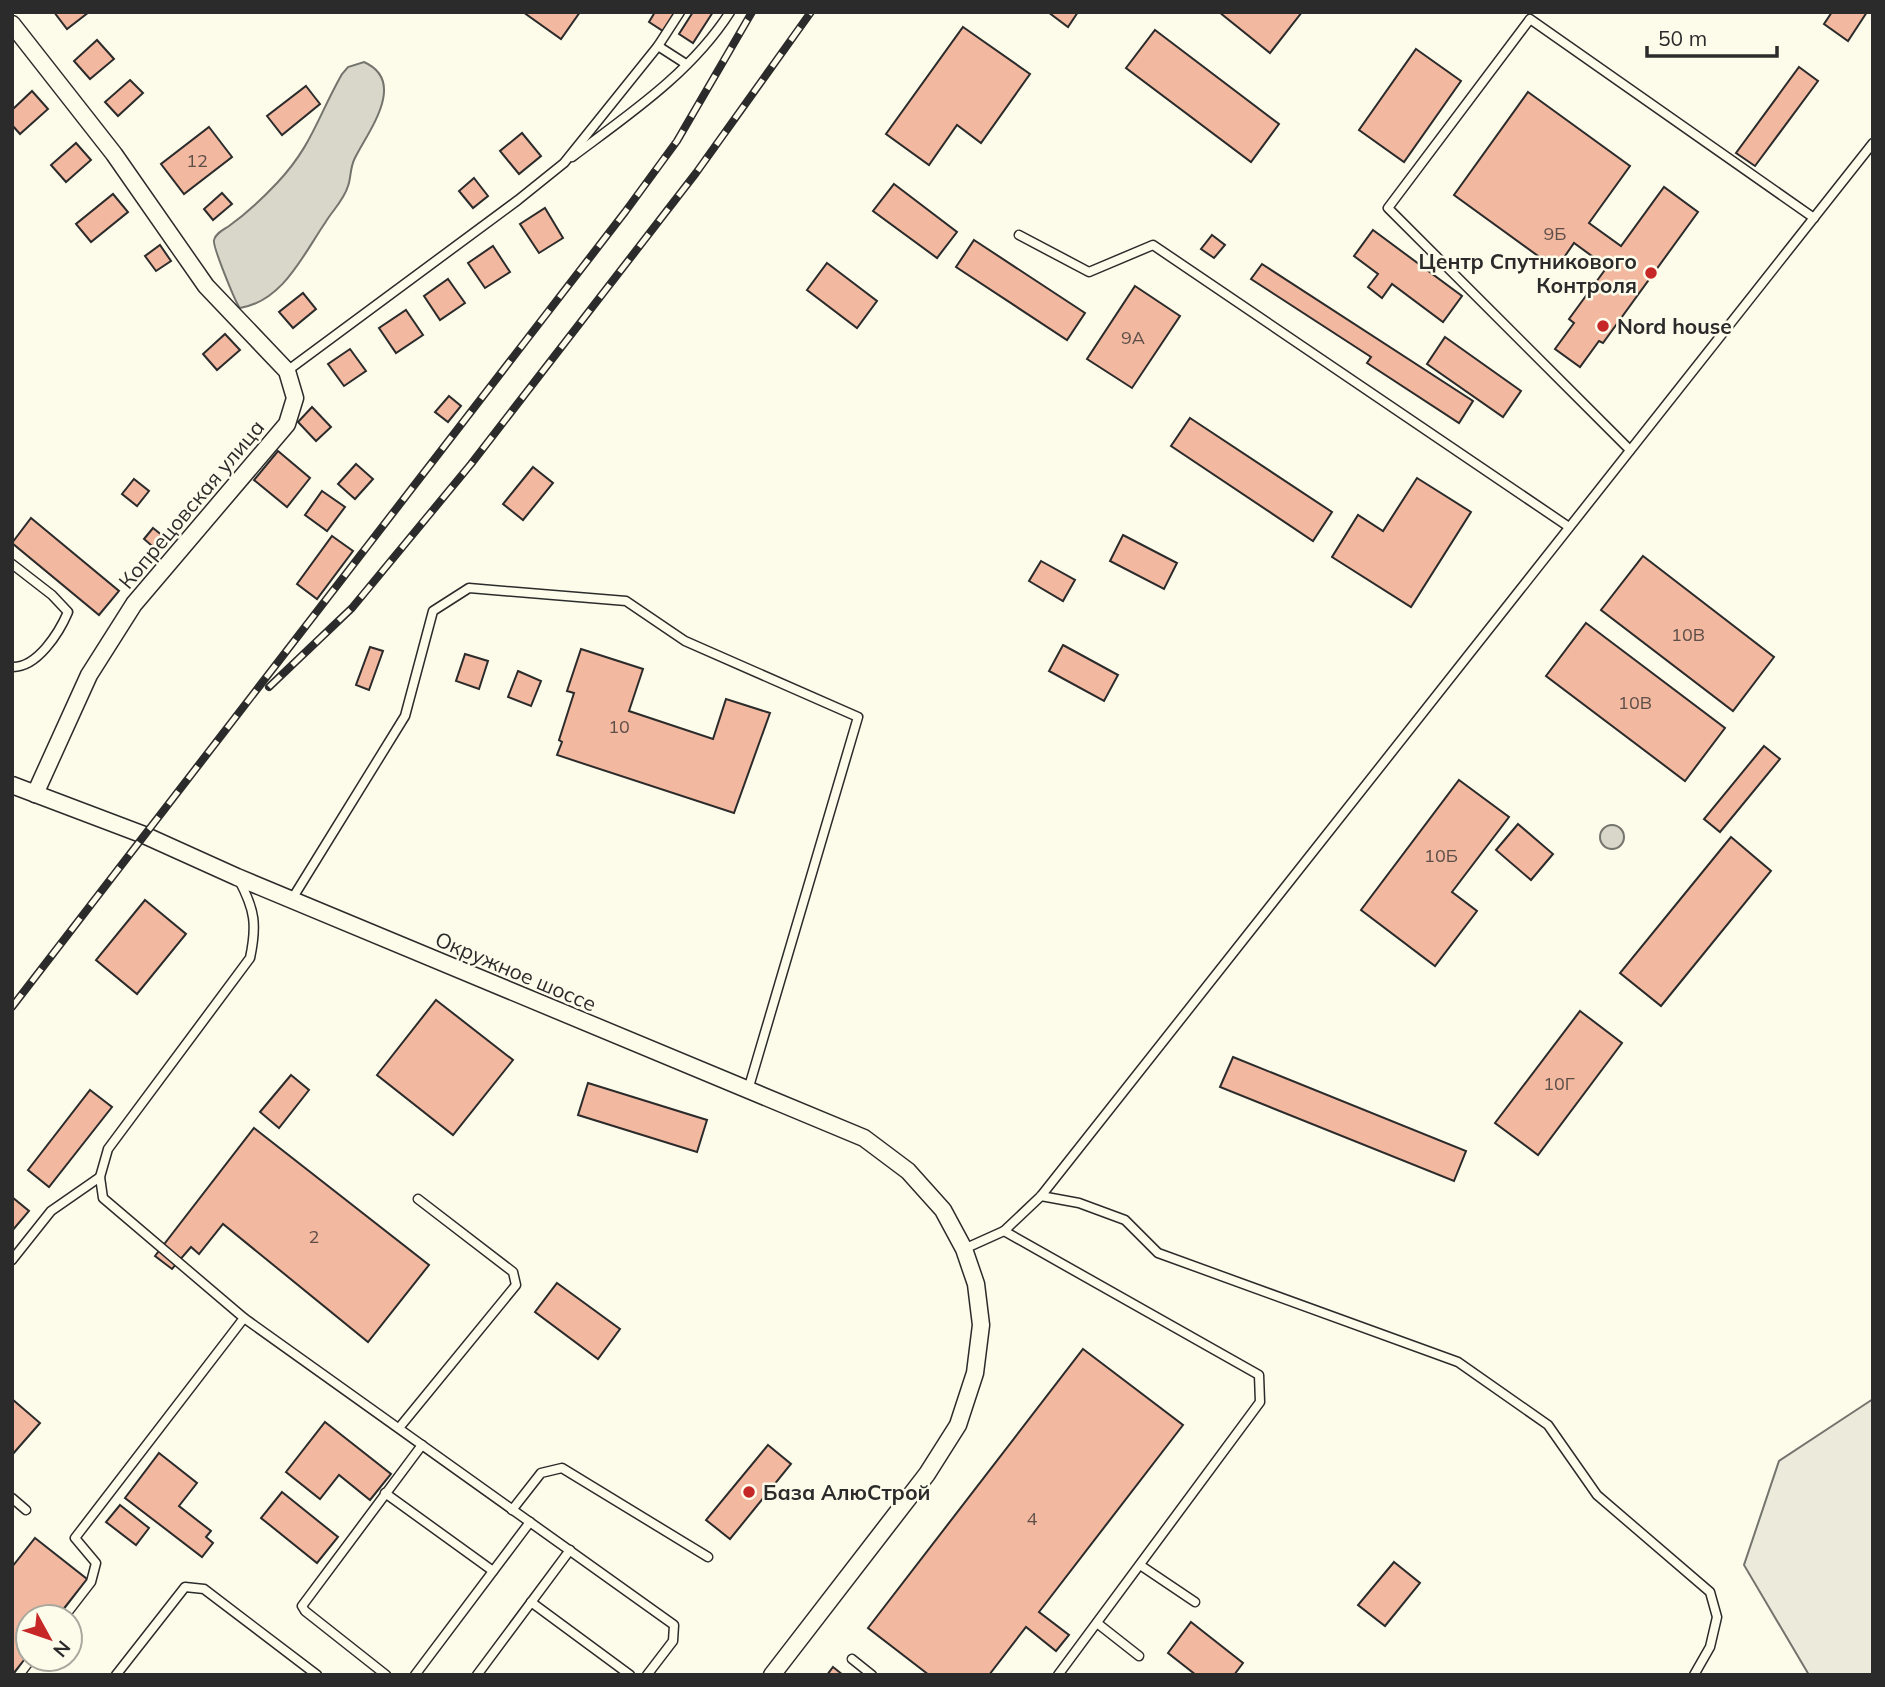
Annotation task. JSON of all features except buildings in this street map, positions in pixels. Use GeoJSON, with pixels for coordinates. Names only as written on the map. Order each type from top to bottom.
{"type":"FeatureCollection","features":[{"type":"Feature","properties":{"kind":"street"},"geometry":{"type":"LineString","coordinates":[[12,24],[114,154],[206,286],[287,371]]}},
{"type":"Feature","properties":{"kind":"street","name":"Копрецовская улица"},"geometry":{"type":"LineString","coordinates":[[35,794],[89,675],[134,604],[287,424],[295,398],[287,371]]}},
{"type":"Feature","properties":{"kind":"street","name":"Окружное шоссе"},"geometry":{"type":"LineString","coordinates":[[12,785],[144,835],[291,900],[864,1139],[908,1171],[943,1210],[964,1249],[976,1284],[981,1325],[975,1373],[958,1425],[927,1474],[772,1675]]}},
{"type":"Feature","properties":{"kind":"lane"},"geometry":{"type":"LineString","coordinates":[[564,163],[658,46],[680,12]]}},
{"type":"Feature","properties":{"kind":"lane"},"geometry":{"type":"LineString","coordinates":[[287,371],[649,100],[686,64],[730,12]]}},
{"type":"Feature","properties":{"kind":"lane"},"geometry":{"type":"LineString","coordinates":[[1630,450],[1388,208],[1530,19],[1814,218]]}},
{"type":"Feature","properties":{"kind":"lane"},"geometry":{"type":"LineString","coordinates":[[658,46],[686,64]]}},
{"type":"Feature","properties":{"kind":"lane"},"geometry":{"type":"LineString","coordinates":[[964,1249],[1004,1231],[1041,1196],[1873,143]]}},
{"type":"Feature","properties":{"kind":"lane"},"geometry":{"type":"LineString","coordinates":[[1019,235],[1089,272],[1153,244],[1569,527]]}},
{"type":"Feature","properties":{"kind":"lane"},"geometry":{"type":"LineString","coordinates":[[12,564],[52,594],[68,612],[64,622],[36,658],[26,666],[12,667]]}},
{"type":"Feature","properties":{"kind":"lane"},"geometry":{"type":"LineString","coordinates":[[291,900],[404,716],[433,611],[469,588],[626,601],[685,641],[858,717],[748,1090]]}},
{"type":"Feature","properties":{"kind":"lane"},"geometry":{"type":"LineString","coordinates":[[237,877],[249,899],[256,928],[250,958],[107,1149],[100,1177],[103,1198],[244,1318],[674,1625],[673,1641],[647,1675]]}},
{"type":"Feature","properties":{"kind":"lane"},"geometry":{"type":"LineString","coordinates":[[12,1260],[51,1211],[100,1177]]}},
{"type":"Feature","properties":{"kind":"lane"},"geometry":{"type":"LineString","coordinates":[[1041,1196],[1079,1203],[1125,1220],[1158,1253],[1458,1362],[1548,1425],[1597,1494],[1710,1592],[1717,1617],[1710,1647],[1694,1675]]}},
{"type":"Feature","properties":{"kind":"lane"},"geometry":{"type":"LineString","coordinates":[[398,1428],[516,1285],[513,1272],[418,1199]]}},
{"type":"Feature","properties":{"kind":"lane"},"geometry":{"type":"LineString","coordinates":[[1004,1231],[1259,1375],[1261,1402],[1058,1675]]}},
{"type":"Feature","properties":{"kind":"lane"},"geometry":{"type":"LineString","coordinates":[[74,1603],[95,1573],[96,1563],[75,1538],[244,1318]]}},
{"type":"Feature","properties":{"kind":"lane"},"geometry":{"type":"LineString","coordinates":[[386,1675],[304,1611],[302,1606],[422,1445]]}},
{"type":"Feature","properties":{"kind":"lane"},"geometry":{"type":"LineString","coordinates":[[513,1510],[541,1473],[562,1468],[708,1557]]}},
{"type":"Feature","properties":{"kind":"lane"},"geometry":{"type":"LineString","coordinates":[[385,1493],[493,1572]]}},
{"type":"Feature","properties":{"kind":"lane"},"geometry":{"type":"LineString","coordinates":[[12,1499],[26,1510]]}},
{"type":"Feature","properties":{"kind":"lane"},"geometry":{"type":"LineString","coordinates":[[415,1675],[530,1522]]}},
{"type":"Feature","properties":{"kind":"lane"},"geometry":{"type":"LineString","coordinates":[[477,1675],[570,1550]]}},
{"type":"Feature","properties":{"kind":"lane"},"geometry":{"type":"LineString","coordinates":[[1140,1565],[1195,1602]]}},
{"type":"Feature","properties":{"kind":"lane"},"geometry":{"type":"LineString","coordinates":[[116,1675],[185,1587],[192,1587],[204,1589],[317,1675]]}},
{"type":"Feature","properties":{"kind":"lane"},"geometry":{"type":"LineString","coordinates":[[531,1602],[630,1675]]}},
{"type":"Feature","properties":{"kind":"lane"},"geometry":{"type":"LineString","coordinates":[[1097,1623],[1139,1657]]}},
{"type":"Feature","properties":{"kind":"lane"},"geometry":{"type":"LineString","coordinates":[[852,1659],[872,1675]]}},
{"type":"Feature","properties":{"kind":"shaded area"},"geometry":{"type":"Polygon","coordinates":[[[364,62],[377,71],[383,82],[384,95],[374,123],[354,160],[344,196],[300,262],[280,286],[255,304],[240,308],[220,263],[214,244],[215,238],[254,206],[289,169],[307,143],[342,74],[348,67],[364,62]]]}},
{"type":"Feature","properties":{"kind":"shaded area"},"geometry":{"type":"Polygon","coordinates":[[[1612,825],[1621,828],[1624,837],[1621,846],[1612,849],[1603,846],[1600,837],[1603,828],[1612,825]]]}},
{"type":"Feature","properties":{"kind":"shaded area"},"geometry":{"type":"Polygon","coordinates":[[[1873,1399],[1873,1675],[1809,1675],[1744,1565],[1779,1461],[1873,1399]]]}},
{"type":"Feature","properties":{"kind":"railway"},"geometry":{"type":"LineString","coordinates":[[12,1007],[625,212],[677,141],[752,12]]}},
{"type":"Feature","properties":{"kind":"railway"},"geometry":{"type":"LineString","coordinates":[[269,687],[352,608],[471,464],[696,173],[811,12]]}},
{"type":"Feature","properties":{"kind":"place","name":"Центр Спутникового Контроля"},"geometry":{"type":"Point","coordinates":[1651,273]}},
{"type":"Feature","properties":{"kind":"place","name":"Nord house"},"geometry":{"type":"Point","coordinates":[1603,326]}},
{"type":"Feature","properties":{"kind":"place","name":"База АлюСтрой"},"geometry":{"type":"Point","coordinates":[749,1492]}}]}
